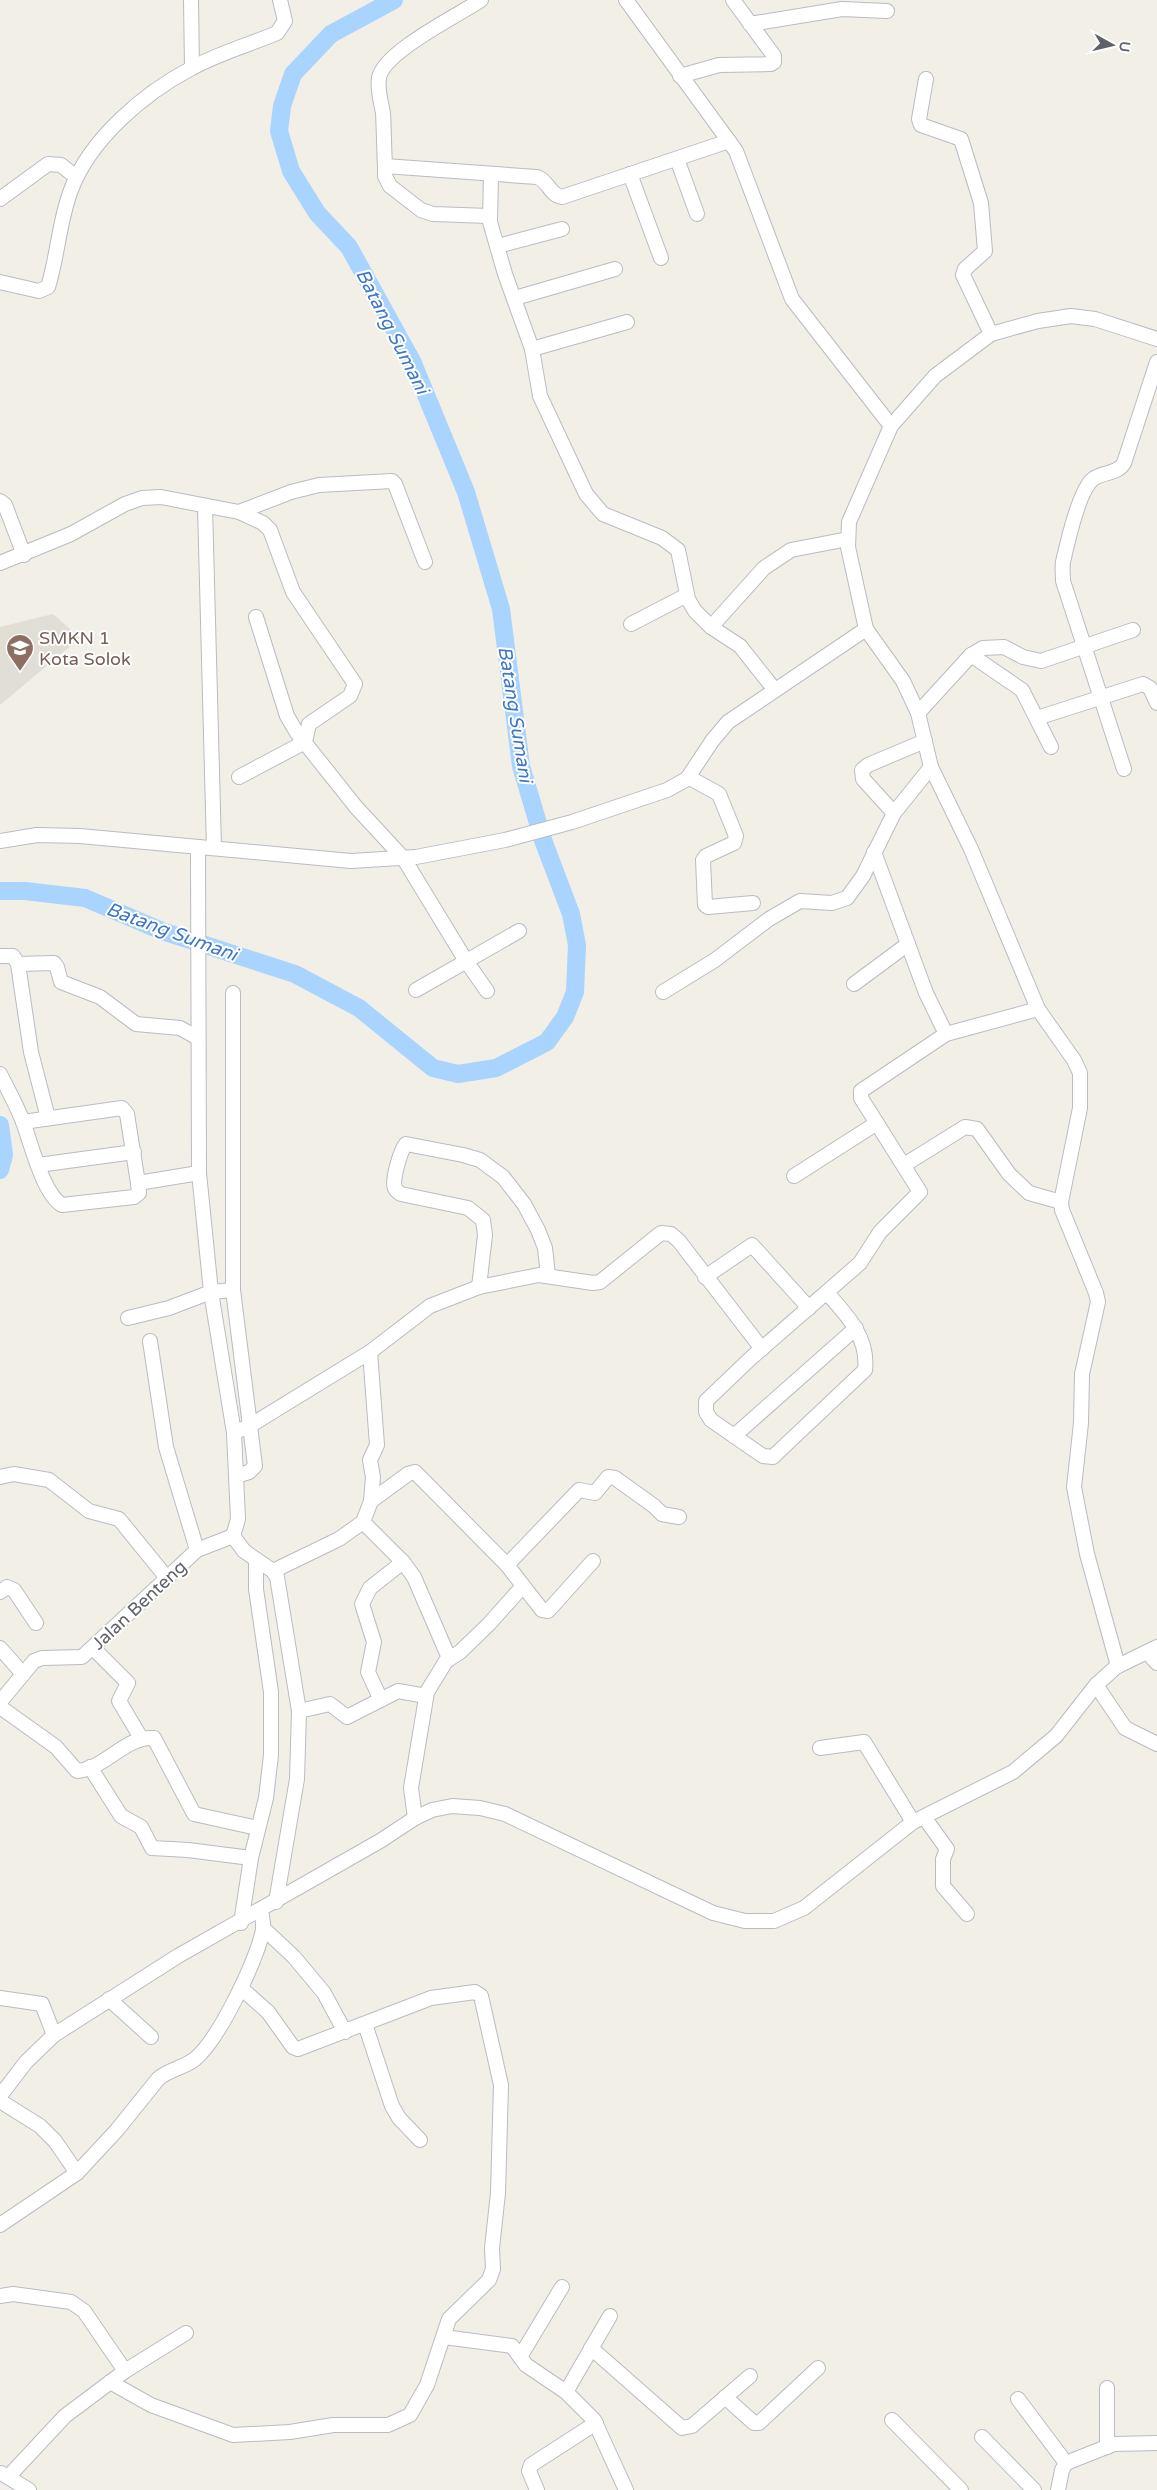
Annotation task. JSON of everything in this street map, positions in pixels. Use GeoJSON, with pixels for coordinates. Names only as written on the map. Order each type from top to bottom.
{"type":"FeatureCollection","features":[{"type":"Feature","properties":{"kind":"street"},"geometry":{"type":"LineString","coordinates":[[191,0],[192,67]]}},
{"type":"Feature","properties":{"kind":"street"},"geometry":{"type":"LineString","coordinates":[[0,282],[38,291],[48,287],[68,198],[76,177],[104,137],[147,95],[192,67],[277,33],[285,22],[280,0]]}},
{"type":"Feature","properties":{"kind":"street"},"geometry":{"type":"LineString","coordinates":[[481,0],[434,27],[388,63],[380,74],[385,176],[390,186],[421,210],[432,214],[489,216]]}},
{"type":"Feature","properties":{"kind":"street"},"geometry":{"type":"LineString","coordinates":[[626,0],[680,76],[730,141],[739,157],[792,299],[891,426]]}},
{"type":"Feature","properties":{"kind":"street"},"geometry":{"type":"LineString","coordinates":[[680,76],[719,65],[773,64],[774,56],[733,0]]}},
{"type":"Feature","properties":{"kind":"street"},"geometry":{"type":"LineString","coordinates":[[750,24],[832,10],[887,11]]}},
{"type":"Feature","properties":{"kind":"street"},"geometry":{"type":"LineString","coordinates":[[926,79],[919,119],[920,124],[924,128],[961,139],[980,203],[985,251],[965,269],[962,275],[991,334]]}},
{"type":"Feature","properties":{"kind":"street"},"geometry":{"type":"LineString","coordinates":[[385,166],[541,179],[554,194],[562,197],[730,141]]}},
{"type":"Feature","properties":{"kind":"street"},"geometry":{"type":"LineString","coordinates":[[677,158],[697,214]]}},
{"type":"Feature","properties":{"kind":"street"},"geometry":{"type":"LineString","coordinates":[[0,199],[48,164],[61,165],[76,177]]}},
{"type":"Feature","properties":{"kind":"street"},"geometry":{"type":"LineString","coordinates":[[491,174],[489,216],[532,349],[540,396],[545,411],[586,494],[603,514],[662,538],[678,550],[687,595],[700,618],[740,646],[774,689]]}},
{"type":"Feature","properties":{"kind":"street"},"geometry":{"type":"LineString","coordinates":[[630,174],[661,258]]}},
{"type":"Feature","properties":{"kind":"street"},"geometry":{"type":"LineString","coordinates":[[498,246],[562,229]]}},
{"type":"Feature","properties":{"kind":"street"},"geometry":{"type":"LineString","coordinates":[[515,298],[615,269]]}},
{"type":"Feature","properties":{"kind":"street"},"geometry":{"type":"LineString","coordinates":[[1118,1666],[1086,1554],[1074,1487],[1081,1423],[1082,1374],[1098,1297],[1062,1210],[1061,1202],[1080,1108],[1081,1082],[1074,1060],[1038,1008],[971,848],[931,767],[918,713],[891,662],[866,629],[848,539],[849,522],[891,426],[935,376],[991,334],[1071,316],[1095,319],[1157,339]]}},
{"type":"Feature","properties":{"kind":"street"},"geometry":{"type":"LineString","coordinates":[[532,349],[627,322]]}},
{"type":"Feature","properties":{"kind":"street"},"geometry":{"type":"LineString","coordinates":[[1124,769],[1063,582],[1063,564],[1082,497],[1090,483],[1095,478],[1119,469],[1124,464],[1157,362]]}},
{"type":"Feature","properties":{"kind":"street"},"geometry":{"type":"LineString","coordinates":[[239,512],[291,492],[319,485],[392,481],[395,484],[425,562]]}},
{"type":"Feature","properties":{"kind":"street"},"geometry":{"type":"LineString","coordinates":[[0,563],[24,555],[71,534],[132,500],[161,498],[205,508],[239,512],[263,523],[270,530],[298,601],[354,680],[354,690],[350,696],[309,724],[305,742],[239,777]]}},
{"type":"Feature","properties":{"kind":"street"},"geometry":{"type":"LineString","coordinates":[[0,501],[6,505],[24,555]]}},
{"type":"Feature","properties":{"kind":"street"},"geometry":{"type":"LineString","coordinates":[[205,508],[214,848]]}},
{"type":"Feature","properties":{"kind":"street"},"geometry":{"type":"LineString","coordinates":[[711,627],[764,568],[792,550],[848,539]]}},
{"type":"Feature","properties":{"kind":"street"},"geometry":{"type":"LineString","coordinates":[[631,624],[687,595]]}},
{"type":"Feature","properties":{"kind":"street"},"geometry":{"type":"LineString","coordinates":[[256,617],[287,716],[297,733],[350,800],[404,860],[487,991]]}},
{"type":"Feature","properties":{"kind":"street"},"geometry":{"type":"LineString","coordinates":[[1,839],[37,835],[80,836],[352,861],[404,860],[505,840],[572,822],[667,790],[688,777],[712,741],[728,722],[774,689],[866,629]]}},
{"type":"Feature","properties":{"kind":"street"},"geometry":{"type":"LineString","coordinates":[[918,713],[971,656],[983,648],[995,646],[1041,661],[1132,630]]}},
{"type":"Feature","properties":{"kind":"street"},"geometry":{"type":"LineString","coordinates":[[971,656],[1022,690],[1051,747]]}},
{"type":"Feature","properties":{"kind":"street"},"geometry":{"type":"LineString","coordinates":[[1037,718],[1143,684],[1150,688],[1157,703]]}},
{"type":"Feature","properties":{"kind":"street"},"geometry":{"type":"LineString","coordinates":[[894,813],[863,779],[862,770],[868,765],[925,741]]}},
{"type":"Feature","properties":{"kind":"street"},"geometry":{"type":"LineString","coordinates":[[663,992],[715,960],[769,919],[800,901],[814,900],[832,903],[847,898],[863,876],[894,813],[931,767]]}},
{"type":"Feature","properties":{"kind":"street"},"geometry":{"type":"LineString","coordinates":[[688,777],[719,794],[736,836],[734,843],[706,856],[703,860],[704,905],[708,907],[753,903]]}},
{"type":"Feature","properties":{"kind":"street"},"geometry":{"type":"LineString","coordinates":[[198,847],[200,1173],[211,1292],[234,1433],[238,1519],[233,1536],[244,1551],[272,1571],[277,1577],[299,1711],[297,1779],[276,1902]]}},
{"type":"Feature","properties":{"kind":"street"},"geometry":{"type":"LineString","coordinates":[[874,852],[926,993],[946,1034]]}},
{"type":"Feature","properties":{"kind":"street"},"geometry":{"type":"LineString","coordinates":[[416,990],[519,930]]}},
{"type":"Feature","properties":{"kind":"street"},"geometry":{"type":"LineString","coordinates":[[854,984],[908,944]]}},
{"type":"Feature","properties":{"kind":"street"},"geometry":{"type":"LineString","coordinates":[[0,956],[13,956],[18,964],[31,1052],[48,1118]]}},
{"type":"Feature","properties":{"kind":"street"},"geometry":{"type":"LineString","coordinates":[[18,964],[54,963],[61,982],[100,996],[130,1022],[141,1026],[180,1028],[198,1038]]}},
{"type":"Feature","properties":{"kind":"street"},"geometry":{"type":"LineString","coordinates":[[233,994],[233,1290],[251,1425],[254,1469],[236,1476]]}},
{"type":"Feature","properties":{"kind":"street"},"geometry":{"type":"LineString","coordinates":[[827,1294],[856,1328],[866,1365],[863,1374],[778,1453],[773,1457],[763,1456],[711,1420],[706,1412],[706,1401],[762,1349],[845,1278],[860,1263],[880,1232],[920,1192],[861,1098],[860,1094],[863,1089],[946,1034],[1038,1008]]}},
{"type":"Feature","properties":{"kind":"street"},"geometry":{"type":"LineString","coordinates":[[0,1074],[23,1122],[38,1165],[59,1203],[66,1206],[134,1197],[139,1193],[128,1114],[122,1108],[23,1122]]}},
{"type":"Feature","properties":{"kind":"street"},"geometry":{"type":"LineString","coordinates":[[794,1176],[877,1123]]}},
{"type":"Feature","properties":{"kind":"street"},"geometry":{"type":"LineString","coordinates":[[904,1164],[965,1127],[972,1127],[977,1129],[1008,1174],[1029,1193],[1061,1202]]}},
{"type":"Feature","properties":{"kind":"street"},"geometry":{"type":"LineString","coordinates":[[480,1287],[484,1220],[468,1208],[404,1194],[396,1190],[394,1183],[401,1150],[406,1144],[455,1153],[480,1160],[503,1177],[524,1204],[538,1230],[545,1248],[548,1275]]}},
{"type":"Feature","properties":{"kind":"street"},"geometry":{"type":"LineString","coordinates":[[38,1165],[134,1152]]}},
{"type":"Feature","properties":{"kind":"street"},"geometry":{"type":"LineString","coordinates":[[138,1183],[200,1173]]}},
{"type":"Feature","properties":{"kind":"street"},"geometry":{"type":"LineString","coordinates":[[234,1433],[251,1425],[370,1352],[430,1306],[480,1287],[548,1275],[593,1283],[600,1282],[656,1236],[666,1233],[671,1234],[679,1242],[762,1349]]}},
{"type":"Feature","properties":{"kind":"street"},"geometry":{"type":"LineString","coordinates":[[705,1277],[752,1245],[809,1308]]}},
{"type":"Feature","properties":{"kind":"street"},"geometry":{"type":"LineString","coordinates":[[128,1318],[169,1308],[211,1292],[233,1290]]}},
{"type":"Feature","properties":{"kind":"street"},"geometry":{"type":"LineString","coordinates":[[734,1436],[856,1328]]}},
{"type":"Feature","properties":{"kind":"street"},"geometry":{"type":"LineString","coordinates":[[150,1341],[166,1447],[197,1550]]}},
{"type":"Feature","properties":{"kind":"street"},"geometry":{"type":"LineString","coordinates":[[272,1571],[339,1539],[363,1522],[371,1501],[373,1477],[370,1460],[378,1444],[370,1352]]}},
{"type":"Feature","properties":{"kind":"street"},"geometry":{"type":"LineString","coordinates":[[371,1501],[408,1474],[418,1473],[508,1565],[542,1610],[548,1611],[593,1561]]}},
{"type":"Feature","properties":{"kind":"street"},"geometry":{"type":"LineString","coordinates":[[0,1477],[14,1474],[49,1480],[90,1511],[119,1519],[167,1578]]}},
{"type":"Feature","properties":{"kind":"street"},"geometry":{"type":"LineString","coordinates":[[508,1565],[579,1490],[595,1492],[605,1480],[611,1477],[654,1506],[662,1514],[679,1517]]}},
{"type":"Feature","properties":{"kind":"street"},"geometry":{"type":"LineString","coordinates":[[363,1522],[403,1562],[417,1583],[449,1658]]}},
{"type":"Feature","properties":{"kind":"street","name":"Jalan Benteng"},"geometry":{"type":"LineString","coordinates":[[0,1702],[34,1661],[42,1658],[82,1657],[197,1550],[233,1536]]}},
{"type":"Feature","properties":{"kind":"street"},"geometry":{"type":"LineString","coordinates":[[241,1923],[257,1828],[266,1798],[271,1755],[271,1692],[256,1589],[256,1561]]}},
{"type":"Feature","properties":{"kind":"street"},"geometry":{"type":"LineString","coordinates":[[381,1700],[368,1672],[374,1642],[362,1604],[370,1588],[403,1562]]}},
{"type":"Feature","properties":{"kind":"street"},"geometry":{"type":"LineString","coordinates":[[415,1818],[411,1788],[424,1718],[426,1696],[443,1664],[460,1652],[485,1628],[523,1586]]}},
{"type":"Feature","properties":{"kind":"street"},"geometry":{"type":"LineString","coordinates":[[0,1592],[7,1587],[14,1590],[36,1623]]}},
{"type":"Feature","properties":{"kind":"street"},"geometry":{"type":"LineString","coordinates":[[0,1648],[23,1674]]}},
{"type":"Feature","properties":{"kind":"street"},"geometry":{"type":"LineString","coordinates":[[93,1648],[128,1684],[119,1701],[141,1738]]}},
{"type":"Feature","properties":{"kind":"street"},"geometry":{"type":"LineString","coordinates":[[0,2096],[26,2062],[54,2035],[178,1956],[241,1923],[380,1842],[415,1818],[432,1810],[452,1806],[480,1808],[504,1814],[714,1913],[745,1921],[774,1921],[804,1908],[919,1819],[1014,1772],[1056,1736],[1096,1685],[1118,1666],[1152,1650],[1157,1663]]}},
{"type":"Feature","properties":{"kind":"street"},"geometry":{"type":"LineString","coordinates":[[1096,1685],[1124,1728],[1157,1744]]}},
{"type":"Feature","properties":{"kind":"street"},"geometry":{"type":"LineString","coordinates":[[299,1711],[330,1704],[347,1717],[402,1690],[426,1696]]}},
{"type":"Feature","properties":{"kind":"street"},"geometry":{"type":"LineString","coordinates":[[0,1707],[56,1747],[75,1770],[80,1771],[90,1768],[141,1738],[155,1739],[194,1814],[257,1828]]}},
{"type":"Feature","properties":{"kind":"street"},"geometry":{"type":"LineString","coordinates":[[820,1748],[864,1742],[919,1819],[947,1849],[943,1859],[943,1886],[967,1914]]}},
{"type":"Feature","properties":{"kind":"street"},"geometry":{"type":"LineString","coordinates":[[90,1768],[121,1816],[141,1827],[152,1848],[188,1850],[251,1858]]}},
{"type":"Feature","properties":{"kind":"street"},"geometry":{"type":"LineString","coordinates":[[0,2226],[77,2173],[117,2130],[158,2078],[197,2058],[220,2025],[241,1988],[263,1928],[261,1911]]}},
{"type":"Feature","properties":{"kind":"street"},"geometry":{"type":"LineString","coordinates":[[263,1928],[294,1957],[324,1993],[344,2032]]}},
{"type":"Feature","properties":{"kind":"street"},"geometry":{"type":"LineString","coordinates":[[110,2382],[151,2405],[233,2435],[290,2432],[333,2425],[388,2425],[410,2415],[426,2386],[449,2319],[488,2280],[493,2269],[492,2248],[498,2194],[501,2085],[482,2000],[475,1992],[442,1996],[295,2049],[268,2012],[241,1988]]}},
{"type":"Feature","properties":{"kind":"street"},"geometry":{"type":"LineString","coordinates":[[0,1998],[42,2004],[54,2035]]}},
{"type":"Feature","properties":{"kind":"street"},"geometry":{"type":"LineString","coordinates":[[108,2000],[151,2037]]}},
{"type":"Feature","properties":{"kind":"street"},"geometry":{"type":"LineString","coordinates":[[365,2024],[392,2106],[399,2118],[420,2140]]}},
{"type":"Feature","properties":{"kind":"street"},"geometry":{"type":"LineString","coordinates":[[0,2100],[40,2126],[55,2141],[77,2173]]}},
{"type":"Feature","properties":{"kind":"street"},"geometry":{"type":"LineString","coordinates":[[520,2357],[562,2287]]}},
{"type":"Feature","properties":{"kind":"street"},"geometry":{"type":"LineString","coordinates":[[0,2296],[14,2294],[71,2302],[84,2311],[126,2371]]}},
{"type":"Feature","properties":{"kind":"street"},"geometry":{"type":"LineString","coordinates":[[566,2392],[610,2316]]}},
{"type":"Feature","properties":{"kind":"street"},"geometry":{"type":"LineString","coordinates":[[29,2490],[2,2474],[58,2422],[110,2382],[186,2333]]}},
{"type":"Feature","properties":{"kind":"street"},"geometry":{"type":"LineString","coordinates":[[444,2337],[512,2346],[526,2364],[566,2392],[596,2423],[626,2490]]}},
{"type":"Feature","properties":{"kind":"street"},"geometry":{"type":"LineString","coordinates":[[591,2348],[682,2428],[692,2426],[750,2376]]}},
{"type":"Feature","properties":{"kind":"street"},"geometry":{"type":"LineString","coordinates":[[725,2397],[753,2421],[759,2423],[818,2368]]}},
{"type":"Feature","properties":{"kind":"street"},"geometry":{"type":"LineString","coordinates":[[1107,2388],[1107,2447]]}},
{"type":"Feature","properties":{"kind":"street"},"geometry":{"type":"LineString","coordinates":[[1018,2399],[1066,2462]]}},
{"type":"Feature","properties":{"kind":"street"},"geometry":{"type":"LineString","coordinates":[[892,2420],[961,2490]]}},
{"type":"Feature","properties":{"kind":"street"},"geometry":{"type":"LineString","coordinates":[[537,2490],[529,2471],[531,2465],[596,2423]]}},
{"type":"Feature","properties":{"kind":"street"},"geometry":{"type":"LineString","coordinates":[[982,2437],[1034,2490]]}},
{"type":"Feature","properties":{"kind":"street"},"geometry":{"type":"LineString","coordinates":[[1058,2490],[1062,2470],[1066,2462],[1107,2447],[1125,2443],[1157,2443]]}},
{"type":"Feature","properties":{"kind":"shaded area","name":"SMKN 1 Kota Solok"},"geometry":{"type":"Polygon","coordinates":[[[53,614],[80,638],[0,705],[0,627],[53,614]]]}},
{"type":"Feature","properties":{"kind":"waterway","name":"Batang Sumani"},"geometry":{"type":"LineString","coordinates":[[0,891],[25,891],[85,898],[162,931],[295,974],[359,1008],[433,1068],[458,1074],[496,1068],[547,1042],[565,1017],[575,992],[577,945],[571,914],[543,840],[521,766],[501,609],[466,492],[412,361],[349,247],[317,213],[291,171],[279,131],[282,106],[293,74],[331,34],[394,0]]}},
{"type":"Feature","properties":{"kind":"waterway","name":"Batang Sumani"},"geometry":{"type":"LineString","coordinates":[[0,1125],[4,1155],[0,1170]]}},
{"type":"Feature","properties":{"kind":"place","name":"SMKN 1 Kota Solok"},"geometry":{"type":"Point","coordinates":[20,672]}}]}
